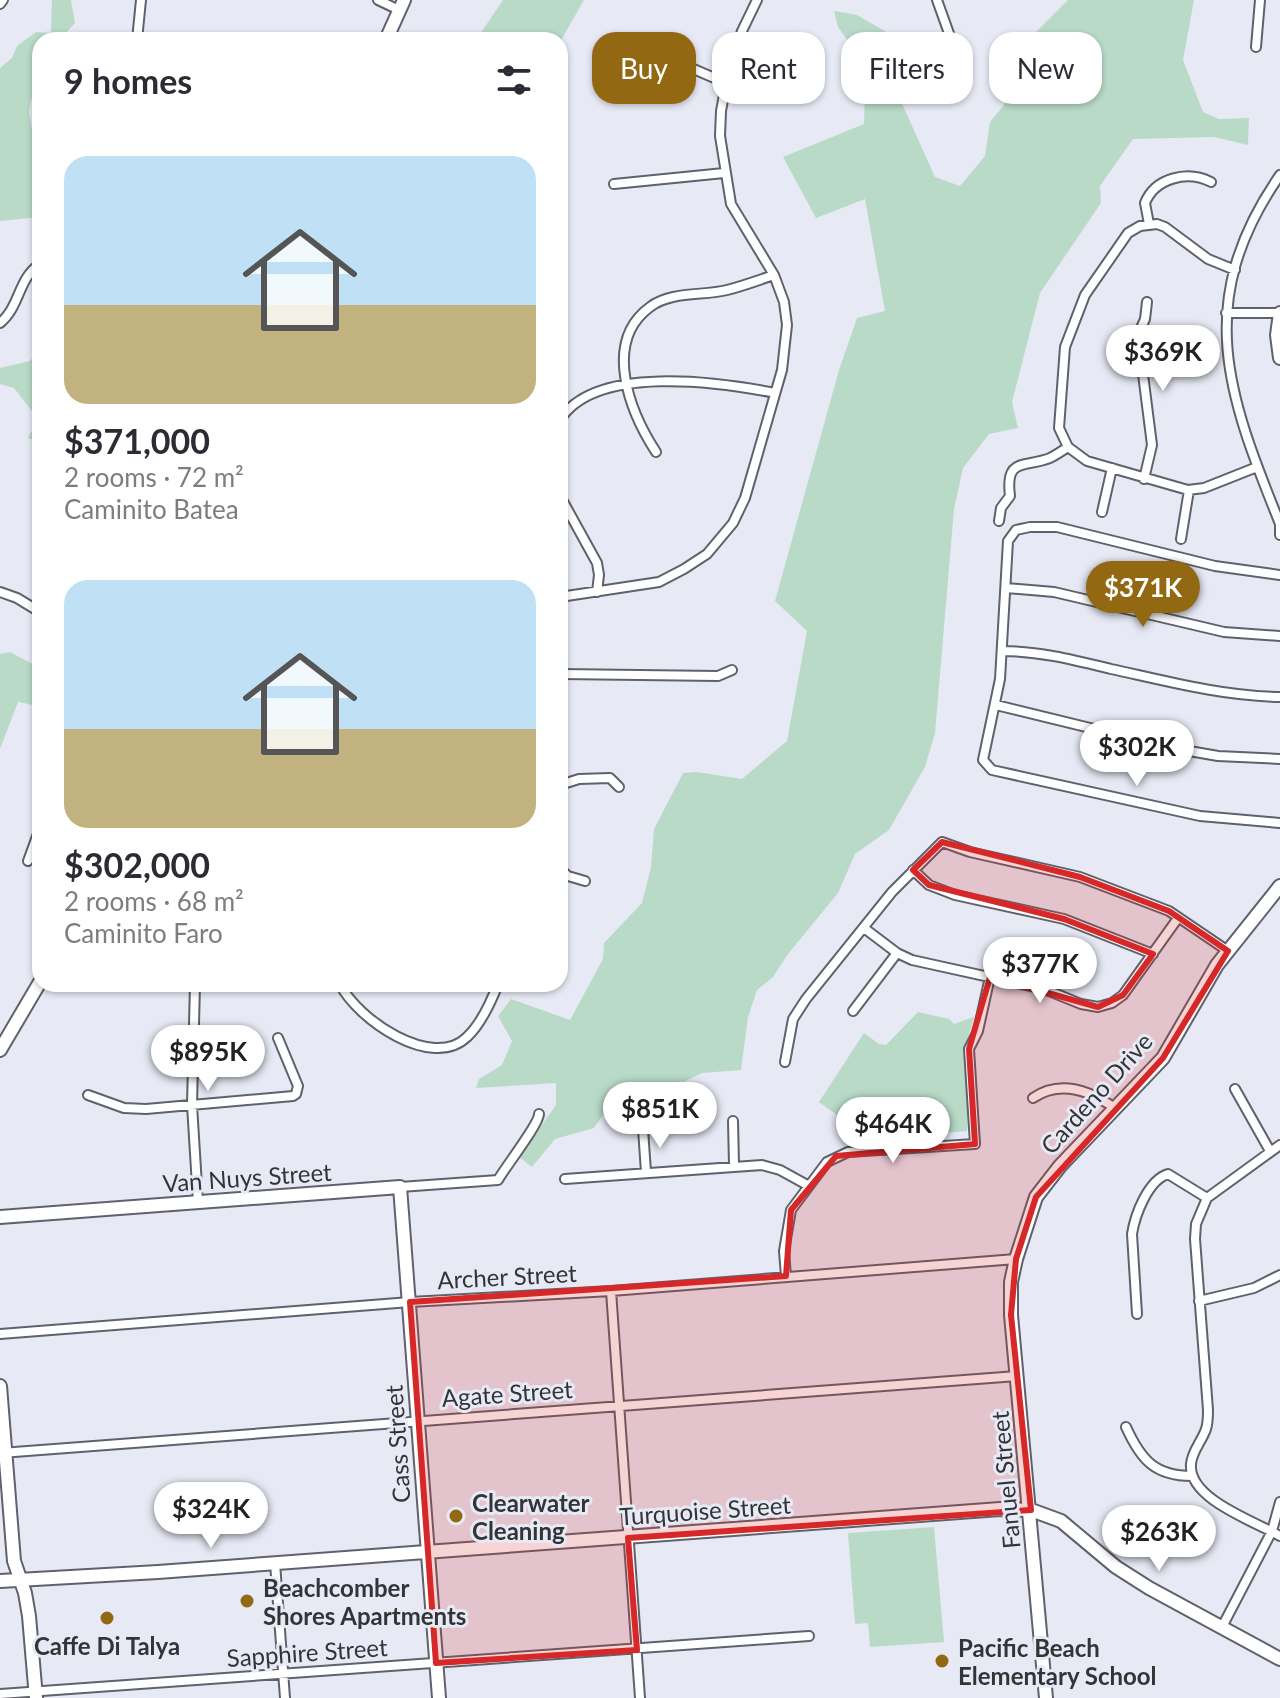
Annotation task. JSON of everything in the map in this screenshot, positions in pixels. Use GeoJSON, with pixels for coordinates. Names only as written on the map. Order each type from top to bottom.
{"type":"FeatureCollection","features":[{"type":"Feature","properties":{"kind":"street"},"geometry":{"type":"LineString","coordinates":[[138,32],[141,0]]}},
{"type":"Feature","properties":{"kind":"street"},"geometry":{"type":"LineString","coordinates":[[378,0],[401,5],[389,32]]}},
{"type":"Feature","properties":{"kind":"street"},"geometry":{"type":"LineString","coordinates":[[742,32],[757,0]]}},
{"type":"Feature","properties":{"kind":"street"},"geometry":{"type":"LineString","coordinates":[[937,0],[948,32]]}},
{"type":"Feature","properties":{"kind":"street"},"geometry":{"type":"LineString","coordinates":[[1256,47],[1260,0]]}},
{"type":"Feature","properties":{"kind":"street"},"geometry":{"type":"LineString","coordinates":[[568,596],[659,582],[707,554],[733,523],[745,498],[784,361],[787,325],[784,302],[774,275],[731,204],[720,136],[724,104]]}},
{"type":"Feature","properties":{"kind":"street"},"geometry":{"type":"LineString","coordinates":[[614,184],[724,173]]}},
{"type":"Feature","properties":{"kind":"street"},"geometry":{"type":"LineString","coordinates":[[1280,175],[1249,232],[1228,294],[1226,313],[1227,361],[1240,419],[1280,524],[1280,535]]}},
{"type":"Feature","properties":{"kind":"street"},"geometry":{"type":"LineString","coordinates":[[1149,224],[1145,203],[1155,186],[1170,179],[1201,177],[1211,182]]}},
{"type":"Feature","properties":{"kind":"street"},"geometry":{"type":"LineString","coordinates":[[1235,270],[1208,259],[1165,227],[1149,224],[1128,233],[1085,295],[1071,327],[1062,368],[1059,428],[1068,447],[1087,461],[1189,490],[1204,488],[1257,467]]}},
{"type":"Feature","properties":{"kind":"street"},"geometry":{"type":"LineString","coordinates":[[0,323],[9,315],[26,275],[32,270]]}},
{"type":"Feature","properties":{"kind":"street"},"geometry":{"type":"LineString","coordinates":[[656,452],[630,401],[623,363],[625,343],[632,326],[650,307],[672,297],[726,290],[774,275]]}},
{"type":"Feature","properties":{"kind":"street"},"geometry":{"type":"LineString","coordinates":[[1144,479],[1152,445],[1138,335],[1145,319],[1147,302]]}},
{"type":"Feature","properties":{"kind":"street"},"geometry":{"type":"LineString","coordinates":[[1226,313],[1280,313],[1277,335],[1280,358]]}},
{"type":"Feature","properties":{"kind":"street"},"geometry":{"type":"LineString","coordinates":[[568,409],[585,396],[604,388],[627,385],[680,382],[740,386],[775,393]]}},
{"type":"Feature","properties":{"kind":"street"},"geometry":{"type":"LineString","coordinates":[[999,521],[1001,508],[1010,496],[1008,478],[1011,471],[1024,462],[1049,458],[1068,447]]}},
{"type":"Feature","properties":{"kind":"street"},"geometry":{"type":"LineString","coordinates":[[1102,512],[1112,468]]}},
{"type":"Feature","properties":{"kind":"street"},"geometry":{"type":"LineString","coordinates":[[1181,539],[1189,490]]}},
{"type":"Feature","properties":{"kind":"street"},"geometry":{"type":"LineString","coordinates":[[568,510],[597,563],[597,592]]}},
{"type":"Feature","properties":{"kind":"street"},"geometry":{"type":"LineString","coordinates":[[1280,575],[1215,566],[1057,527],[1016,530],[1008,541],[996,705],[983,753],[983,760],[992,770],[1185,814],[1280,823]]}},
{"type":"Feature","properties":{"kind":"street"},"geometry":{"type":"LineString","coordinates":[[1006,588],[1054,592],[1224,632],[1280,636]]}},
{"type":"Feature","properties":{"kind":"street"},"geometry":{"type":"LineString","coordinates":[[0,592],[32,607]]}},
{"type":"Feature","properties":{"kind":"street"},"geometry":{"type":"LineString","coordinates":[[1002,651],[1048,654],[1191,687],[1280,697]]}},
{"type":"Feature","properties":{"kind":"street"},"geometry":{"type":"LineString","coordinates":[[568,674],[718,676],[732,670]]}},
{"type":"Feature","properties":{"kind":"street"},"geometry":{"type":"LineString","coordinates":[[996,705],[1172,748],[1218,756],[1280,759]]}},
{"type":"Feature","properties":{"kind":"street"},"geometry":{"type":"LineString","coordinates":[[568,782],[610,778],[619,787]]}},
{"type":"Feature","properties":{"kind":"street"},"geometry":{"type":"LineString","coordinates":[[785,1062],[793,1019],[828,969],[913,870],[942,842],[970,852],[1080,877],[1169,911],[1228,951]]}},
{"type":"Feature","properties":{"kind":"street"},"geometry":{"type":"LineString","coordinates":[[28,861],[32,850]]}},
{"type":"Feature","properties":{"kind":"street"},"geometry":{"type":"LineString","coordinates":[[913,870],[929,885],[955,895],[1064,919],[1153,954]]}},
{"type":"Feature","properties":{"kind":"street"},"geometry":{"type":"LineString","coordinates":[[568,876],[585,881]]}},
{"type":"Feature","properties":{"kind":"street","name":"Cardeno Drive"},"geometry":{"type":"LineString","coordinates":[[1016,1259],[1036,1197],[1060,1166],[1163,1058],[1228,951],[1280,886]]}},
{"type":"Feature","properties":{"kind":"street"},"geometry":{"type":"LineString","coordinates":[[864,928],[897,953],[912,960],[1044,989],[1081,1004],[1098,1007],[1112,1003],[1123,995],[1178,918]]}},
{"type":"Feature","properties":{"kind":"street"},"geometry":{"type":"LineString","coordinates":[[853,1011],[897,953]]}},
{"type":"Feature","properties":{"kind":"street"},"geometry":{"type":"LineString","coordinates":[[786,1276],[784,1251],[791,1210],[827,1162],[848,1152],[975,1144],[969,1049],[978,1031],[990,977]]}},
{"type":"Feature","properties":{"kind":"street"},"geometry":{"type":"LineString","coordinates":[[0,1049],[34,992]]}},
{"type":"Feature","properties":{"kind":"street"},"geometry":{"type":"LineString","coordinates":[[195,992],[192,1105],[198,1202]]}},
{"type":"Feature","properties":{"kind":"street"},"geometry":{"type":"LineString","coordinates":[[346,992],[365,1016],[385,1030],[425,1047],[441,1050],[467,1038],[495,992]]}},
{"type":"Feature","properties":{"kind":"street"},"geometry":{"type":"LineString","coordinates":[[88,1095],[124,1108],[192,1105],[296,1094],[298,1086],[278,1038]]}},
{"type":"Feature","properties":{"kind":"street"},"geometry":{"type":"LineString","coordinates":[[1033,1098],[1046,1089],[1077,1088],[1099,1096],[1116,1109]]}},
{"type":"Feature","properties":{"kind":"street"},"geometry":{"type":"LineString","coordinates":[[1235,1089],[1270,1151]]}},
{"type":"Feature","properties":{"kind":"street","name":"Van Nuys Street"},"geometry":{"type":"LineString","coordinates":[[0,1217],[498,1180],[539,1122],[539,1114]]}},
{"type":"Feature","properties":{"kind":"street"},"geometry":{"type":"LineString","coordinates":[[733,1121],[734,1165]]}},
{"type":"Feature","properties":{"kind":"street"},"geometry":{"type":"LineString","coordinates":[[643,1129],[646,1172]]}},
{"type":"Feature","properties":{"kind":"street"},"geometry":{"type":"LineString","coordinates":[[1276,1533],[1208,1498],[1192,1476],[1192,1457],[1207,1427],[1208,1410],[1196,1224],[1207,1198],[1280,1145]]}},
{"type":"Feature","properties":{"kind":"street"},"geometry":{"type":"LineString","coordinates":[[565,1179],[762,1165],[780,1170],[809,1186]]}},
{"type":"Feature","properties":{"kind":"street"},"geometry":{"type":"LineString","coordinates":[[1137,1314],[1133,1224],[1151,1187],[1160,1176],[1168,1174],[1207,1198]]}},
{"type":"Feature","properties":{"kind":"street","name":"Cass Street"},"geometry":{"type":"LineString","coordinates":[[400,1187],[439,1698]]}},
{"type":"Feature","properties":{"kind":"street","name":"Archer Street"},"geometry":{"type":"LineString","coordinates":[[0,1334],[1016,1259]]}},
{"type":"Feature","properties":{"kind":"street","name":"Fanuel Street"},"geometry":{"type":"LineString","coordinates":[[1016,1259],[1011,1282],[1011,1315],[1046,1698]]}},
{"type":"Feature","properties":{"kind":"street"},"geometry":{"type":"LineString","coordinates":[[1199,1301],[1254,1288],[1280,1275]]}},
{"type":"Feature","properties":{"kind":"street"},"geometry":{"type":"LineString","coordinates":[[611,1291],[640,1698]]}},
{"type":"Feature","properties":{"kind":"street","name":"Agate Street"},"geometry":{"type":"LineString","coordinates":[[2,1453],[1017,1376]]}},
{"type":"Feature","properties":{"kind":"street"},"geometry":{"type":"LineString","coordinates":[[0,1386],[2,1453],[14,1561],[29,1616],[36,1695]]}},
{"type":"Feature","properties":{"kind":"street"},"geometry":{"type":"LineString","coordinates":[[1126,1427],[1132,1441],[1154,1468],[1172,1476],[1192,1476]]}},
{"type":"Feature","properties":{"kind":"street"},"geometry":{"type":"LineString","coordinates":[[1222,1627],[1276,1533],[1280,1502]]}},
{"type":"Feature","properties":{"kind":"street","name":"Turquoise Street"},"geometry":{"type":"LineString","coordinates":[[0,1581],[1000,1509],[1031,1510]]}},
{"type":"Feature","properties":{"kind":"street"},"geometry":{"type":"LineString","coordinates":[[1031,1510],[1061,1521],[1116,1567],[1149,1588],[1280,1659]]}},
{"type":"Feature","properties":{"kind":"street"},"geometry":{"type":"LineString","coordinates":[[275,1563],[285,1698]]}},
{"type":"Feature","properties":{"kind":"street","name":"Sapphire Street"},"geometry":{"type":"LineString","coordinates":[[0,1694],[36,1695],[809,1636]]}},
{"type":"Feature","properties":{"kind":"highlighted area"},"geometry":{"type":"Polygon","coordinates":[[[942,842],[1080,877],[1169,911],[1228,951],[1163,1058],[1036,1197],[1016,1259],[1011,1315],[1031,1510],[628,1538],[637,1650],[436,1663],[410,1302],[786,1276],[791,1210],[836,1156],[975,1144],[969,1049],[990,977],[1098,1007],[1123,995],[1153,954],[1064,919],[929,885],[913,870],[942,842]]]}},
{"type":"Feature","properties":{"kind":"green space"},"geometry":{"type":"Polygon","coordinates":[[[52,0],[71,0],[75,23],[67,32],[51,32],[52,0]]]}},
{"type":"Feature","properties":{"kind":"green space"},"geometry":{"type":"Polygon","coordinates":[[[503,0],[584,0],[566,32],[481,32],[503,0]]]}},
{"type":"Feature","properties":{"kind":"green space"},"geometry":{"type":"Polygon","coordinates":[[[1068,0],[1194,0],[1183,60],[1203,112],[1219,119],[1249,118],[1248,145],[1214,137],[1133,139],[1100,186],[1101,203],[1040,293],[1012,402],[1018,428],[989,434],[963,468],[954,509],[935,733],[925,767],[889,830],[855,854],[838,893],[773,977],[757,990],[748,1017],[741,1070],[702,1073],[679,1084],[623,1086],[594,1128],[555,1139],[532,1167],[519,1157],[556,1105],[556,1083],[476,1088],[479,1079],[502,1065],[512,1041],[498,1016],[511,999],[570,1020],[603,959],[604,943],[642,903],[651,867],[654,829],[683,773],[697,772],[742,779],[787,741],[807,631],[775,601],[839,370],[857,318],[885,311],[865,199],[816,218],[783,157],[864,124],[865,104],[902,104],[935,177],[960,186],[985,156],[990,122],[1005,104],[1102,104],[1102,32],[1036,32],[1068,0]]]}},
{"type":"Feature","properties":{"kind":"green space"},"geometry":{"type":"Polygon","coordinates":[[[834,11],[857,15],[886,32],[842,32],[834,11]]]}},
{"type":"Feature","properties":{"kind":"green space"},"geometry":{"type":"Polygon","coordinates":[[[32,35],[32,99],[29,113],[32,130],[32,218],[0,221],[0,68],[12,58],[17,46],[32,35]]]}},
{"type":"Feature","properties":{"kind":"green space"},"geometry":{"type":"Polygon","coordinates":[[[32,358],[32,411],[14,388],[0,384],[0,368],[32,358]]]}},
{"type":"Feature","properties":{"kind":"green space"},"geometry":{"type":"Polygon","coordinates":[[[10,652],[32,664],[32,705],[18,702],[0,749],[0,654],[10,652]]]}},
{"type":"Feature","properties":{"kind":"green space"},"geometry":{"type":"Polygon","coordinates":[[[918,1012],[949,1019],[954,1024],[974,1017],[964,1052],[969,1086],[967,1131],[844,1142],[844,1120],[819,1102],[864,1033],[879,1044],[886,1045],[918,1012]]]}},
{"type":"Feature","properties":{"kind":"green space"},"geometry":{"type":"Polygon","coordinates":[[[934,1527],[944,1642],[870,1647],[868,1623],[855,1624],[848,1533],[934,1527]]]}},
{"type":"Feature","properties":{"kind":"place","name":"Clearwater Cleaning"},"geometry":{"type":"Point","coordinates":[456,1516]}},
{"type":"Feature","properties":{"kind":"place","name":"Beachcomber Shores Apartments"},"geometry":{"type":"Point","coordinates":[247,1601]}},
{"type":"Feature","properties":{"kind":"place","name":"Caffe Di Talya"},"geometry":{"type":"Point","coordinates":[107,1618]}},
{"type":"Feature","properties":{"kind":"place","name":"Pacific Beach Elementary School"},"geometry":{"type":"Point","coordinates":[942,1661]}}]}
